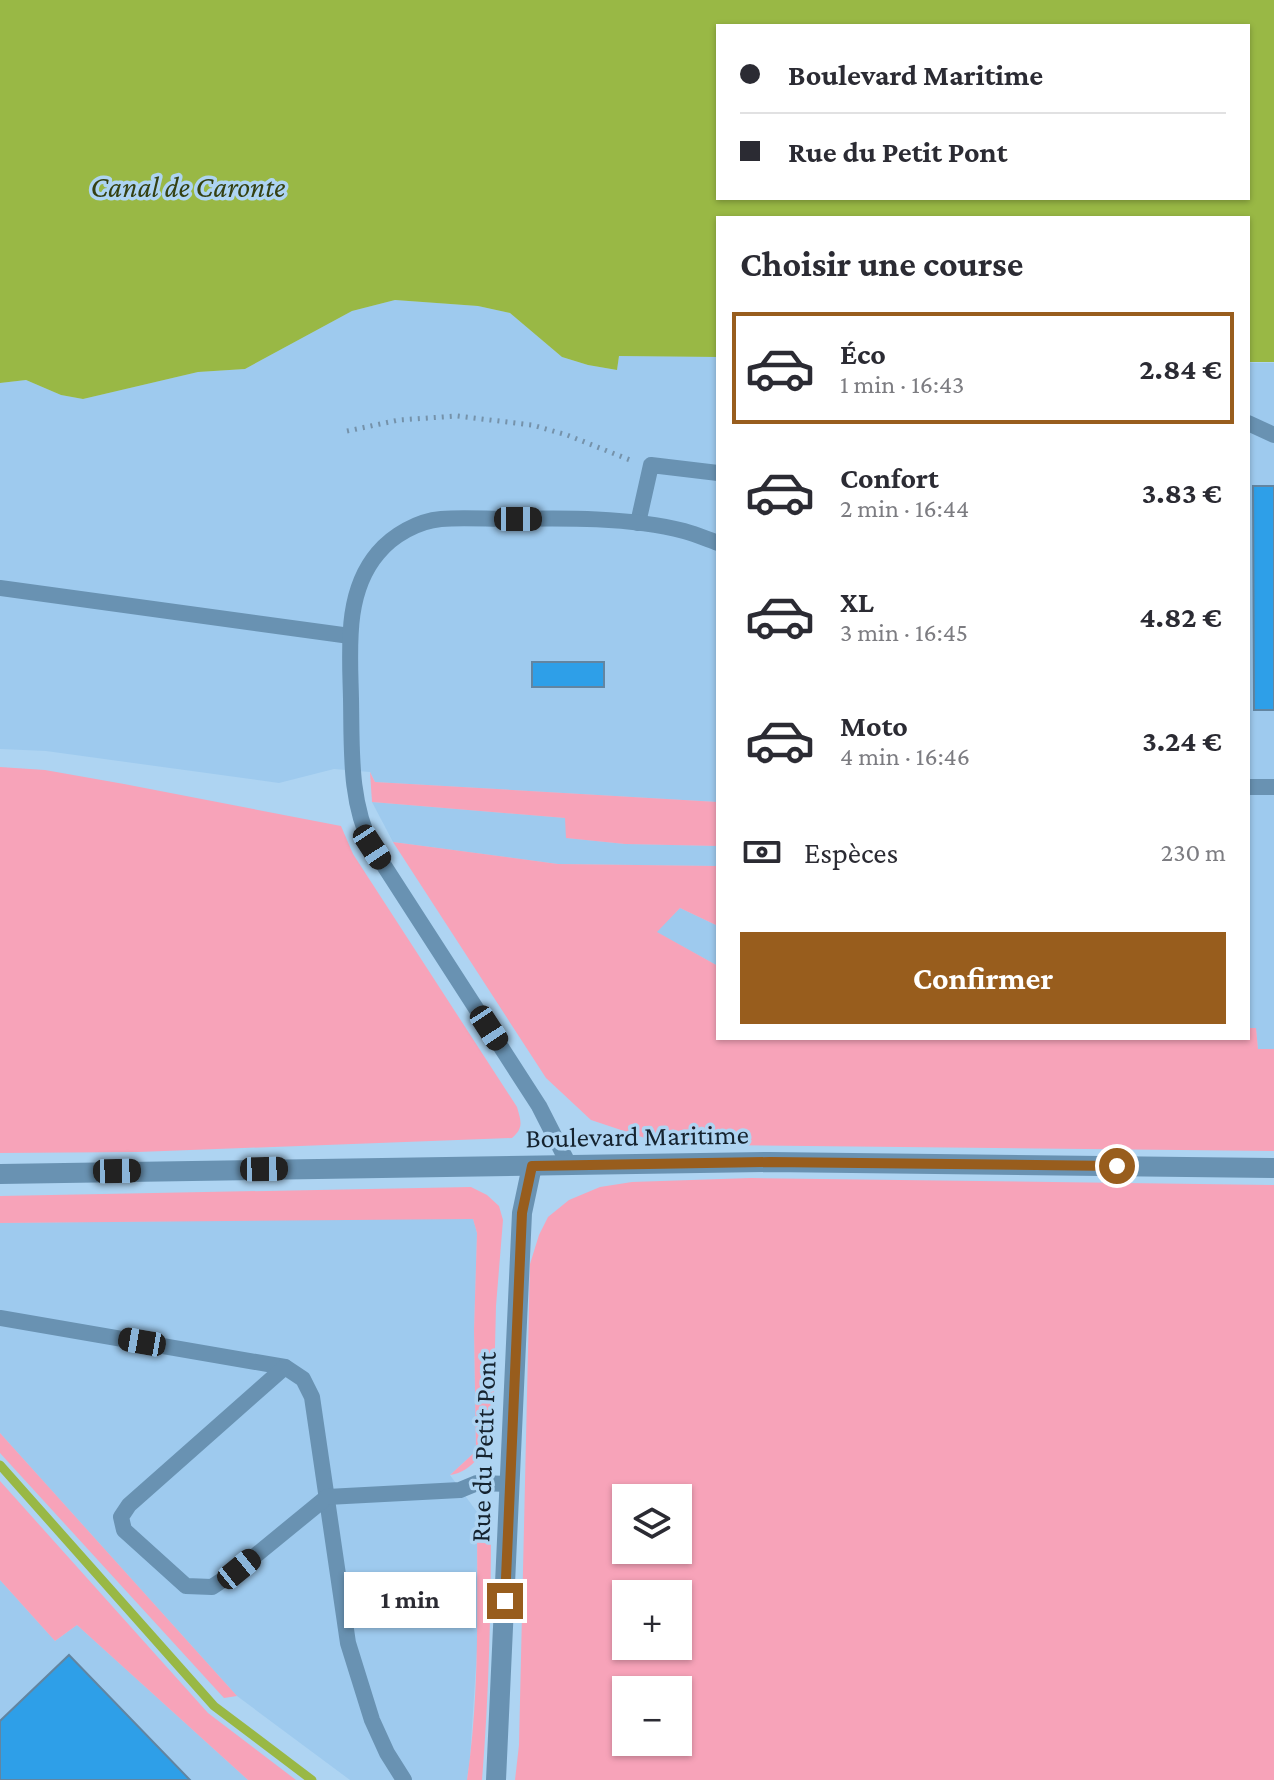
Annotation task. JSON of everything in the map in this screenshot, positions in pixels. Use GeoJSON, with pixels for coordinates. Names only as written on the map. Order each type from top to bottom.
{"type":"FeatureCollection","features":[{"type":"Feature","properties":{"kind":"street","name":"Boulevard Maritime"},"geometry":{"type":"LineString","coordinates":[[0,1174],[770,1162],[1274,1168]]}},
{"type":"Feature","properties":{"kind":"street","name":"Rue du Petit Pont"},"geometry":{"type":"LineString","coordinates":[[496,1780],[522,1213],[532,1166]]}},
{"type":"Feature","properties":{"kind":"lane"},"geometry":{"type":"LineString","coordinates":[[1250,424],[1274,435]]}},
{"type":"Feature","properties":{"kind":"lane"},"geometry":{"type":"LineString","coordinates":[[638,523],[651,465],[716,473]]}},
{"type":"Feature","properties":{"kind":"lane"},"geometry":{"type":"LineString","coordinates":[[569,1165],[539,1106],[366,835],[358,810],[352,771],[350,636],[354,604],[362,579],[378,552],[405,530],[439,519],[570,518],[638,523],[684,531],[716,542]]}},
{"type":"Feature","properties":{"kind":"lane"},"geometry":{"type":"LineString","coordinates":[[0,588],[350,636]]}},
{"type":"Feature","properties":{"kind":"lane"},"geometry":{"type":"LineString","coordinates":[[1250,787],[1274,787]]}},
{"type":"Feature","properties":{"kind":"lane"},"geometry":{"type":"LineString","coordinates":[[0,1318],[285,1367],[303,1379],[312,1397],[348,1643],[372,1720],[404,1780]]}},
{"type":"Feature","properties":{"kind":"lane"},"geometry":{"type":"LineString","coordinates":[[285,1367],[129,1505],[121,1517],[124,1530],[186,1586],[212,1587],[239,1569],[327,1497],[460,1490],[477,1483],[510,1484]]}},
{"type":"Feature","properties":{"kind":"path"},"geometry":{"type":"LineString","coordinates":[[347,431],[399,420],[457,416],[532,425],[651,465]]}},
{"type":"Feature","properties":{"kind":"shaded area"},"geometry":{"type":"Polygon","coordinates":[[[395,300],[478,306],[510,313],[562,357],[617,370],[619,356],[716,357],[716,802],[375,782],[370,772],[334,769],[279,783],[46,751],[0,749],[0,383],[26,380],[61,395],[83,399],[198,372],[245,369],[352,311],[395,300]]]}},
{"type":"Feature","properties":{"kind":"shaded area"},"geometry":{"type":"Polygon","coordinates":[[[1250,363],[1274,363],[1274,1049],[1258,1049],[1256,1029],[1250,1028],[1250,363]]]}},
{"type":"Feature","properties":{"kind":"shaded area"},"geometry":{"type":"Polygon","coordinates":[[[0,767],[45,770],[341,826],[353,854],[517,1107],[520,1120],[518,1131],[512,1138],[138,1152],[0,1153],[0,767]]]}},
{"type":"Feature","properties":{"kind":"shaded area"},"geometry":{"type":"Polygon","coordinates":[[[370,772],[375,782],[716,802],[716,846],[625,844],[566,838],[565,818],[372,802],[370,772]]]}},
{"type":"Feature","properties":{"kind":"shaded area"},"geometry":{"type":"Polygon","coordinates":[[[372,802],[566,818],[567,838],[625,844],[716,846],[716,866],[558,864],[393,842],[372,802]]]}},
{"type":"Feature","properties":{"kind":"shaded area"},"geometry":{"type":"Polygon","coordinates":[[[393,842],[558,864],[716,866],[716,925],[680,908],[657,932],[716,965],[716,1040],[1250,1040],[1250,1028],[1256,1028],[1258,1049],[1274,1049],[1274,1151],[722,1145],[651,1140],[591,1120],[546,1078],[393,842]]]}},
{"type":"Feature","properties":{"kind":"shaded area"},"geometry":{"type":"Polygon","coordinates":[[[680,908],[716,925],[716,965],[656,932],[680,908]]]}},
{"type":"Feature","properties":{"kind":"shaded area"},"geometry":{"type":"Polygon","coordinates":[[[751,1178],[1274,1185],[1274,1780],[515,1780],[519,1745],[530,1264],[548,1217],[569,1200],[600,1187],[632,1182],[751,1178]]]}},
{"type":"Feature","properties":{"kind":"shaded area"},"geometry":{"type":"Polygon","coordinates":[[[471,1187],[499,1206],[503,1220],[496,1306],[493,1428],[478,1458],[466,1469],[450,1475],[476,1451],[474,1330],[477,1233],[473,1219],[0,1223],[0,1196],[471,1187]]]}},
{"type":"Feature","properties":{"kind":"shaded area"},"geometry":{"type":"Polygon","coordinates":[[[473,1218],[477,1233],[474,1330],[476,1451],[450,1475],[477,1512],[477,1650],[467,1780],[350,1780],[237,1696],[0,1433],[0,1223],[473,1218]]]}},
{"type":"Feature","properties":{"kind":"shaded area"},"geometry":{"type":"Polygon","coordinates":[[[0,1433],[237,1696],[224,1698],[0,1453],[0,1433]]]}},
{"type":"Feature","properties":{"kind":"shaded area"},"geometry":{"type":"Polygon","coordinates":[[[0,1481],[208,1713],[296,1780],[248,1780],[77,1625],[55,1641],[0,1580],[0,1481]]]}},
{"type":"Feature","properties":{"kind":"shaded area"},"geometry":{"type":"Polygon","coordinates":[[[477,1512],[489,1517],[491,1523],[489,1652],[482,1780],[467,1780],[476,1680],[477,1512]]]}},
{"type":"Feature","properties":{"kind":"shaded area"},"geometry":{"type":"Polygon","coordinates":[[[0,1580],[55,1641],[77,1625],[248,1780],[0,1780],[0,1580]]]}},
{"type":"Feature","properties":{"kind":"water","name":"Canal de Caronte"},"geometry":{"type":"Polygon","coordinates":[[[0,0],[1274,0],[1274,362],[1250,362],[1250,216],[716,216],[716,357],[619,356],[617,370],[588,365],[562,357],[510,313],[478,306],[395,300],[352,311],[245,369],[198,372],[83,399],[61,395],[26,380],[0,383],[0,0]]]}},
{"type":"Feature","properties":{"kind":"building"},"geometry":{"type":"Polygon","coordinates":[[[1253,486],[1274,486],[1274,710],[1254,710],[1253,486]]]}},
{"type":"Feature","properties":{"kind":"building"},"geometry":{"type":"Polygon","coordinates":[[[532,662],[604,662],[604,687],[532,687],[532,662]]]}},
{"type":"Feature","properties":{"kind":"building"},"geometry":{"type":"Polygon","coordinates":[[[69,1655],[190,1780],[0,1780],[0,1721],[69,1655]]]}},
{"type":"Feature","properties":{"kind":"waterway"},"geometry":{"type":"LineString","coordinates":[[0,1465],[214,1706],[312,1780]]}},
{"type":"Feature","properties":{"kind":"route"},"geometry":{"type":"LineString","coordinates":[[505,1601],[522,1213],[532,1166],[770,1162],[1117,1166]]}}]}
